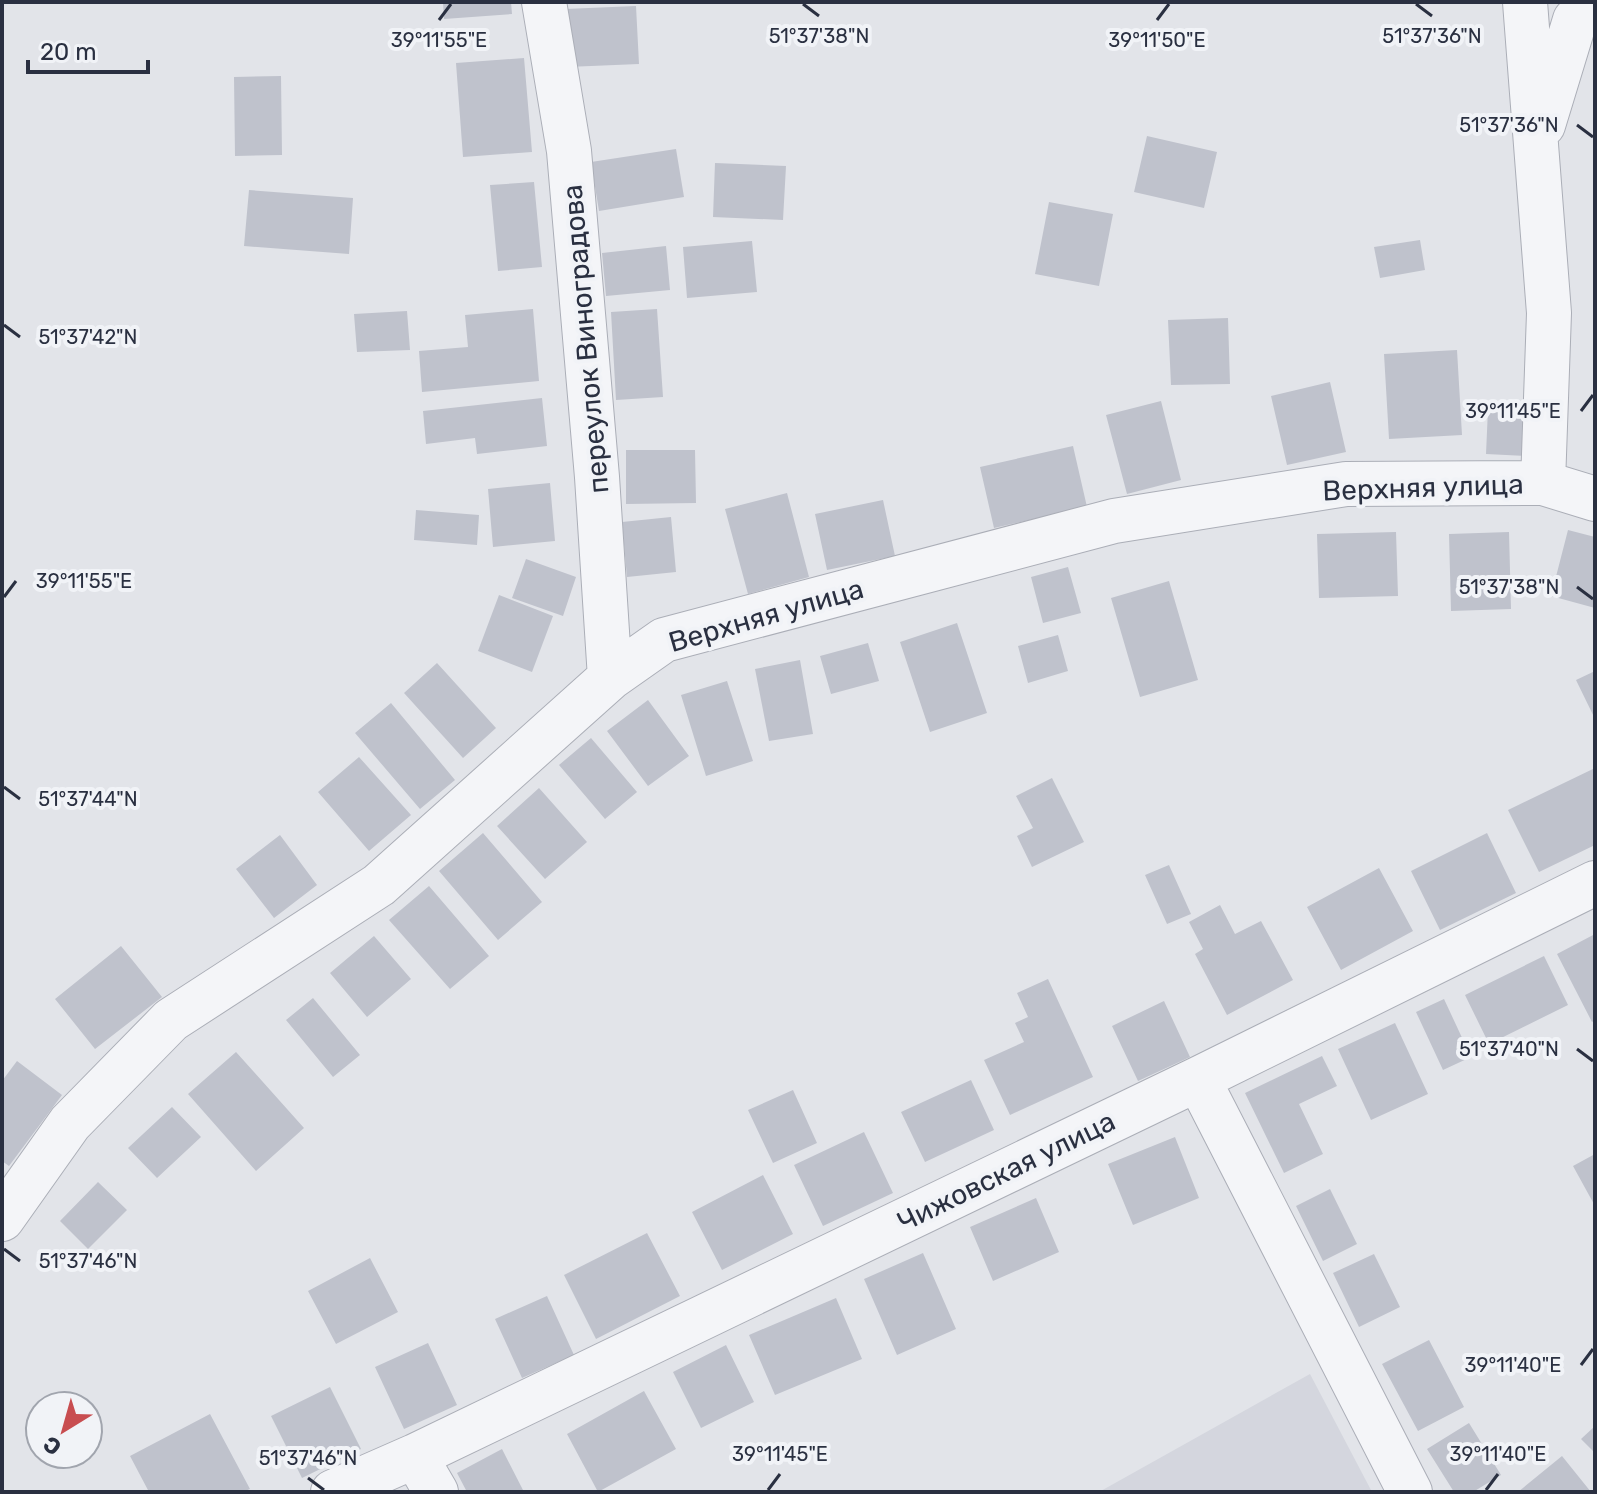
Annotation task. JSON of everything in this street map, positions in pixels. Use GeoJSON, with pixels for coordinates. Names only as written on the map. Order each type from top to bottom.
{"type":"FeatureCollection","features":[{"type":"Feature","properties":{"kind":"street","name":"переулок Виноградова"},"geometry":{"type":"LineString","coordinates":[[544,2],[569,151],[597,477],[610,678]]}},
{"type":"Feature","properties":{"kind":"street"},"geometry":{"type":"LineString","coordinates":[[1525,2],[1549,313],[1543,483]]}},
{"type":"Feature","properties":{"kind":"street"},"geometry":{"type":"LineString","coordinates":[[1536,146],[1575,20],[1595,3]]}},
{"type":"Feature","properties":{"kind":"street","name":"Верхняя улица"},"geometry":{"type":"LineString","coordinates":[[2,1219],[70,1123],[171,1020],[379,885],[610,678],[664,640],[1114,521],[1346,484],[1543,483],[1595,499]]}},
{"type":"Feature","properties":{"kind":"street","name":"Чижовская улица"},"geometry":{"type":"LineString","coordinates":[[333,1492],[426,1474],[1198,1079],[1595,883]]}},
{"type":"Feature","properties":{"kind":"street"},"geometry":{"type":"LineString","coordinates":[[1198,1079],[1410,1492]]}},
{"type":"Feature","properties":{"kind":"shaded area"},"geometry":{"type":"Polygon","coordinates":[[[1310,1374],[1372,1492],[1099,1492],[1310,1374]]]}},
{"type":"Feature","properties":{"kind":"building"},"geometry":{"type":"Polygon","coordinates":[[[443,2],[511,2],[512,14],[444,19],[443,2]]]}},
{"type":"Feature","properties":{"kind":"building"},"geometry":{"type":"Polygon","coordinates":[[[636,6],[639,64],[567,67],[565,9],[636,6]]]}},
{"type":"Feature","properties":{"kind":"building"},"geometry":{"type":"Polygon","coordinates":[[[524,58],[532,152],[463,157],[456,63],[524,58]]]}},
{"type":"Feature","properties":{"kind":"building"},"geometry":{"type":"Polygon","coordinates":[[[281,76],[282,155],[235,156],[234,77],[281,76]]]}},
{"type":"Feature","properties":{"kind":"building"},"geometry":{"type":"Polygon","coordinates":[[[1147,136],[1217,152],[1204,208],[1134,192],[1147,136]]]}},
{"type":"Feature","properties":{"kind":"building"},"geometry":{"type":"Polygon","coordinates":[[[676,149],[684,197],[599,211],[591,162],[676,149]]]}},
{"type":"Feature","properties":{"kind":"building"},"geometry":{"type":"Polygon","coordinates":[[[715,163],[786,166],[783,220],[713,217],[715,163]]]}},
{"type":"Feature","properties":{"kind":"building"},"geometry":{"type":"Polygon","coordinates":[[[534,182],[542,267],[498,271],[490,185],[534,182]]]}},
{"type":"Feature","properties":{"kind":"building"},"geometry":{"type":"Polygon","coordinates":[[[249,190],[353,198],[349,254],[244,246],[249,190]]]}},
{"type":"Feature","properties":{"kind":"building"},"geometry":{"type":"Polygon","coordinates":[[[1049,202],[1113,214],[1099,286],[1035,274],[1049,202]]]}},
{"type":"Feature","properties":{"kind":"building"},"geometry":{"type":"Polygon","coordinates":[[[1420,240],[1425,270],[1380,278],[1374,247],[1420,240]]]}},
{"type":"Feature","properties":{"kind":"building"},"geometry":{"type":"Polygon","coordinates":[[[752,241],[757,292],[687,298],[683,247],[752,241]]]}},
{"type":"Feature","properties":{"kind":"building"},"geometry":{"type":"Polygon","coordinates":[[[666,246],[670,290],[606,296],[602,253],[666,246]]]}},
{"type":"Feature","properties":{"kind":"building"},"geometry":{"type":"Polygon","coordinates":[[[533,309],[539,381],[422,392],[419,351],[468,347],[465,315],[533,309]]]}},
{"type":"Feature","properties":{"kind":"building"},"geometry":{"type":"Polygon","coordinates":[[[657,309],[663,397],[616,400],[611,312],[657,309]]]}},
{"type":"Feature","properties":{"kind":"building"},"geometry":{"type":"Polygon","coordinates":[[[407,311],[410,350],[357,352],[354,314],[407,311]]]}},
{"type":"Feature","properties":{"kind":"building"},"geometry":{"type":"Polygon","coordinates":[[[1228,318],[1230,384],[1171,385],[1168,320],[1228,318]]]}},
{"type":"Feature","properties":{"kind":"building"},"geometry":{"type":"Polygon","coordinates":[[[1457,350],[1462,435],[1389,439],[1384,354],[1457,350]]]}},
{"type":"Feature","properties":{"kind":"building"},"geometry":{"type":"Polygon","coordinates":[[[1330,382],[1346,452],[1287,465],[1271,396],[1330,382]]]}},
{"type":"Feature","properties":{"kind":"building"},"geometry":{"type":"Polygon","coordinates":[[[542,398],[547,446],[477,454],[475,438],[426,444],[423,411],[542,398]]]}},
{"type":"Feature","properties":{"kind":"building"},"geometry":{"type":"Polygon","coordinates":[[[1161,401],[1181,480],[1127,494],[1106,415],[1161,401]]]}},
{"type":"Feature","properties":{"kind":"building"},"geometry":{"type":"Polygon","coordinates":[[[1488,409],[1529,411],[1526,456],[1486,454],[1488,409]]]}},
{"type":"Feature","properties":{"kind":"building"},"geometry":{"type":"Polygon","coordinates":[[[1073,446],[1087,507],[994,528],[980,467],[1073,446]]]}},
{"type":"Feature","properties":{"kind":"building"},"geometry":{"type":"Polygon","coordinates":[[[626,450],[695,450],[696,503],[626,504],[626,450]]]}},
{"type":"Feature","properties":{"kind":"building"},"geometry":{"type":"Polygon","coordinates":[[[550,483],[555,541],[493,547],[488,489],[550,483]]]}},
{"type":"Feature","properties":{"kind":"building"},"geometry":{"type":"Polygon","coordinates":[[[787,493],[809,577],[748,594],[725,509],[787,493]]]}},
{"type":"Feature","properties":{"kind":"building"},"geometry":{"type":"Polygon","coordinates":[[[883,500],[895,556],[827,570],[815,514],[883,500]]]}},
{"type":"Feature","properties":{"kind":"building"},"geometry":{"type":"Polygon","coordinates":[[[416,510],[479,515],[477,545],[414,540],[416,510]]]}},
{"type":"Feature","properties":{"kind":"building"},"geometry":{"type":"Polygon","coordinates":[[[671,517],[676,572],[627,577],[622,522],[671,517]]]}},
{"type":"Feature","properties":{"kind":"building"},"geometry":{"type":"Polygon","coordinates":[[[1568,530],[1595,537],[1595,608],[1551,596],[1568,530]]]}},
{"type":"Feature","properties":{"kind":"building"},"geometry":{"type":"Polygon","coordinates":[[[1396,532],[1398,596],[1319,598],[1317,534],[1396,532]]]}},
{"type":"Feature","properties":{"kind":"building"},"geometry":{"type":"Polygon","coordinates":[[[1509,532],[1511,609],[1451,611],[1449,534],[1509,532]]]}},
{"type":"Feature","properties":{"kind":"building"},"geometry":{"type":"Polygon","coordinates":[[[526,559],[576,577],[563,616],[512,598],[526,559]]]}},
{"type":"Feature","properties":{"kind":"building"},"geometry":{"type":"Polygon","coordinates":[[[1068,567],[1081,613],[1043,623],[1031,577],[1068,567]]]}},
{"type":"Feature","properties":{"kind":"building"},"geometry":{"type":"Polygon","coordinates":[[[1169,581],[1198,680],[1140,697],[1111,598],[1169,581]]]}},
{"type":"Feature","properties":{"kind":"building"},"geometry":{"type":"Polygon","coordinates":[[[499,595],[553,616],[532,672],[478,651],[499,595]]]}},
{"type":"Feature","properties":{"kind":"building"},"geometry":{"type":"Polygon","coordinates":[[[957,623],[987,713],[930,732],[900,642],[957,623]]]}},
{"type":"Feature","properties":{"kind":"building"},"geometry":{"type":"Polygon","coordinates":[[[1058,635],[1068,671],[1028,683],[1018,646],[1058,635]]]}},
{"type":"Feature","properties":{"kind":"building"},"geometry":{"type":"Polygon","coordinates":[[[868,643],[879,681],[831,694],[820,656],[868,643]]]}},
{"type":"Feature","properties":{"kind":"building"},"geometry":{"type":"Polygon","coordinates":[[[800,660],[813,734],[769,741],[755,669],[800,660]]]}},
{"type":"Feature","properties":{"kind":"building"},"geometry":{"type":"Polygon","coordinates":[[[437,663],[496,728],[463,758],[404,693],[437,663]]]}},
{"type":"Feature","properties":{"kind":"building"},"geometry":{"type":"Polygon","coordinates":[[[1595,671],[1595,719],[1576,680],[1595,671]]]}},
{"type":"Feature","properties":{"kind":"building"},"geometry":{"type":"Polygon","coordinates":[[[727,681],[753,761],[706,776],[681,695],[727,681]]]}},
{"type":"Feature","properties":{"kind":"building"},"geometry":{"type":"Polygon","coordinates":[[[648,700],[689,756],[648,786],[607,731],[648,700]]]}},
{"type":"Feature","properties":{"kind":"building"},"geometry":{"type":"Polygon","coordinates":[[[391,703],[455,780],[420,809],[355,733],[391,703]]]}},
{"type":"Feature","properties":{"kind":"building"},"geometry":{"type":"Polygon","coordinates":[[[591,738],[637,792],[605,819],[559,765],[591,738]]]}},
{"type":"Feature","properties":{"kind":"building"},"geometry":{"type":"Polygon","coordinates":[[[359,757],[411,815],[369,851],[318,792],[359,757]]]}},
{"type":"Feature","properties":{"kind":"building"},"geometry":{"type":"Polygon","coordinates":[[[1595,768],[1595,845],[1539,872],[1508,810],[1595,768]]]}},
{"type":"Feature","properties":{"kind":"building"},"geometry":{"type":"Polygon","coordinates":[[[1052,778],[1084,842],[1032,867],[1017,836],[1033,828],[1016,796],[1052,778]]]}},
{"type":"Feature","properties":{"kind":"building"},"geometry":{"type":"Polygon","coordinates":[[[539,788],[587,842],[545,879],[497,826],[539,788]]]}},
{"type":"Feature","properties":{"kind":"building"},"geometry":{"type":"Polygon","coordinates":[[[483,833],[542,902],[498,940],[439,871],[483,833]]]}},
{"type":"Feature","properties":{"kind":"building"},"geometry":{"type":"Polygon","coordinates":[[[1487,833],[1516,893],[1440,930],[1411,871],[1487,833]]]}},
{"type":"Feature","properties":{"kind":"building"},"geometry":{"type":"Polygon","coordinates":[[[280,835],[317,885],[274,918],[236,869],[280,835]]]}},
{"type":"Feature","properties":{"kind":"building"},"geometry":{"type":"Polygon","coordinates":[[[1169,865],[1191,914],[1167,924],[1145,875],[1169,865]]]}},
{"type":"Feature","properties":{"kind":"building"},"geometry":{"type":"Polygon","coordinates":[[[1379,868],[1413,931],[1341,970],[1307,907],[1379,868]]]}},
{"type":"Feature","properties":{"kind":"building"},"geometry":{"type":"Polygon","coordinates":[[[429,886],[489,956],[450,989],[389,920],[429,886]]]}},
{"type":"Feature","properties":{"kind":"building"},"geometry":{"type":"Polygon","coordinates":[[[1220,905],[1235,934],[1261,921],[1293,980],[1227,1015],[1195,954],[1203,949],[1189,922],[1220,905]]]}},
{"type":"Feature","properties":{"kind":"building"},"geometry":{"type":"Polygon","coordinates":[[[1595,934],[1595,1020],[1592,1022],[1557,954],[1595,934]]]}},
{"type":"Feature","properties":{"kind":"building"},"geometry":{"type":"Polygon","coordinates":[[[374,936],[411,979],[367,1017],[330,973],[374,936]]]}},
{"type":"Feature","properties":{"kind":"building"},"geometry":{"type":"Polygon","coordinates":[[[121,946],[162,997],[95,1049],[55,999],[121,946]]]}},
{"type":"Feature","properties":{"kind":"building"},"geometry":{"type":"Polygon","coordinates":[[[1544,956],[1568,1005],[1489,1044],[1465,995],[1544,956]]]}},
{"type":"Feature","properties":{"kind":"building"},"geometry":{"type":"Polygon","coordinates":[[[1048,979],[1093,1077],[1010,1115],[984,1060],[1024,1042],[1015,1023],[1028,1017],[1017,993],[1048,979]]]}},
{"type":"Feature","properties":{"kind":"building"},"geometry":{"type":"Polygon","coordinates":[[[313,998],[360,1055],[333,1077],[286,1020],[313,998]]]}},
{"type":"Feature","properties":{"kind":"building"},"geometry":{"type":"Polygon","coordinates":[[[1444,999],[1471,1057],[1443,1070],[1416,1012],[1444,999]]]}},
{"type":"Feature","properties":{"kind":"building"},"geometry":{"type":"Polygon","coordinates":[[[1164,1001],[1190,1057],[1138,1081],[1112,1026],[1164,1001]]]}},
{"type":"Feature","properties":{"kind":"building"},"geometry":{"type":"Polygon","coordinates":[[[1395,1023],[1428,1094],[1371,1120],[1338,1049],[1395,1023]]]}},
{"type":"Feature","properties":{"kind":"building"},"geometry":{"type":"Polygon","coordinates":[[[236,1052],[304,1128],[256,1171],[188,1094],[236,1052]]]}},
{"type":"Feature","properties":{"kind":"building"},"geometry":{"type":"Polygon","coordinates":[[[1322,1056],[1337,1086],[1299,1104],[1323,1154],[1284,1173],[1245,1093],[1322,1056]]]}},
{"type":"Feature","properties":{"kind":"building"},"geometry":{"type":"Polygon","coordinates":[[[17,1061],[62,1095],[9,1166],[2,1161],[2,1081],[17,1061]]]}},
{"type":"Feature","properties":{"kind":"building"},"geometry":{"type":"Polygon","coordinates":[[[971,1080],[994,1130],[925,1162],[901,1112],[971,1080]]]}},
{"type":"Feature","properties":{"kind":"building"},"geometry":{"type":"Polygon","coordinates":[[[793,1090],[817,1143],[773,1163],[748,1110],[793,1090]]]}},
{"type":"Feature","properties":{"kind":"building"},"geometry":{"type":"Polygon","coordinates":[[[172,1107],[201,1137],[157,1178],[128,1148],[172,1107]]]}},
{"type":"Feature","properties":{"kind":"building"},"geometry":{"type":"Polygon","coordinates":[[[864,1132],[893,1193],[823,1226],[794,1165],[864,1132]]]}},
{"type":"Feature","properties":{"kind":"building"},"geometry":{"type":"Polygon","coordinates":[[[1175,1137],[1199,1198],[1133,1225],[1108,1164],[1175,1137]]]}},
{"type":"Feature","properties":{"kind":"building"},"geometry":{"type":"Polygon","coordinates":[[[1595,1154],[1595,1206],[1573,1166],[1595,1154]]]}},
{"type":"Feature","properties":{"kind":"building"},"geometry":{"type":"Polygon","coordinates":[[[763,1175],[793,1234],[722,1270],[692,1212],[763,1175]]]}},
{"type":"Feature","properties":{"kind":"building"},"geometry":{"type":"Polygon","coordinates":[[[98,1182],[127,1210],[88,1249],[60,1221],[98,1182]]]}},
{"type":"Feature","properties":{"kind":"building"},"geometry":{"type":"Polygon","coordinates":[[[1330,1189],[1357,1244],[1323,1261],[1296,1206],[1330,1189]]]}},
{"type":"Feature","properties":{"kind":"building"},"geometry":{"type":"Polygon","coordinates":[[[1036,1198],[1059,1252],[993,1281],[970,1227],[1036,1198]]]}},
{"type":"Feature","properties":{"kind":"building"},"geometry":{"type":"Polygon","coordinates":[[[647,1233],[680,1296],[596,1339],[564,1275],[647,1233]]]}},
{"type":"Feature","properties":{"kind":"building"},"geometry":{"type":"Polygon","coordinates":[[[923,1253],[956,1329],[897,1355],[864,1279],[923,1253]]]}},
{"type":"Feature","properties":{"kind":"building"},"geometry":{"type":"Polygon","coordinates":[[[1374,1254],[1400,1307],[1359,1327],[1333,1273],[1374,1254]]]}},
{"type":"Feature","properties":{"kind":"building"},"geometry":{"type":"Polygon","coordinates":[[[370,1258],[398,1312],[336,1344],[308,1291],[370,1258]]]}},
{"type":"Feature","properties":{"kind":"building"},"geometry":{"type":"Polygon","coordinates":[[[547,1296],[574,1355],[522,1378],[495,1319],[547,1296]]]}},
{"type":"Feature","properties":{"kind":"building"},"geometry":{"type":"Polygon","coordinates":[[[836,1298],[862,1359],[775,1395],[749,1335],[836,1298]]]}},
{"type":"Feature","properties":{"kind":"building"},"geometry":{"type":"Polygon","coordinates":[[[1429,1340],[1464,1407],[1418,1431],[1382,1364],[1429,1340]]]}},
{"type":"Feature","properties":{"kind":"building"},"geometry":{"type":"Polygon","coordinates":[[[428,1343],[457,1405],[404,1429],[375,1367],[428,1343]]]}},
{"type":"Feature","properties":{"kind":"building"},"geometry":{"type":"Polygon","coordinates":[[[726,1345],[754,1402],[701,1428],[673,1372],[726,1345]]]}},
{"type":"Feature","properties":{"kind":"building"},"geometry":{"type":"Polygon","coordinates":[[[330,1387],[361,1449],[302,1478],[271,1416],[330,1387]]]}},
{"type":"Feature","properties":{"kind":"building"},"geometry":{"type":"Polygon","coordinates":[[[644,1391],[676,1449],[598,1492],[567,1434],[644,1391]]]}},
{"type":"Feature","properties":{"kind":"building"},"geometry":{"type":"Polygon","coordinates":[[[210,1414],[250,1489],[243,1492],[149,1492],[130,1456],[210,1414]]]}},
{"type":"Feature","properties":{"kind":"building"},"geometry":{"type":"Polygon","coordinates":[[[1469,1423],[1501,1475],[1473,1492],[1454,1492],[1427,1449],[1469,1423]]]}},
{"type":"Feature","properties":{"kind":"building"},"geometry":{"type":"Polygon","coordinates":[[[1595,1426],[1595,1453],[1581,1439],[1595,1426]]]}},
{"type":"Feature","properties":{"kind":"building"},"geometry":{"type":"Polygon","coordinates":[[[502,1449],[524,1492],[467,1492],[457,1473],[502,1449]]]}},
{"type":"Feature","properties":{"kind":"building"},"geometry":{"type":"Polygon","coordinates":[[[1562,1456],[1591,1492],[1518,1492],[1562,1456]]]}}]}
